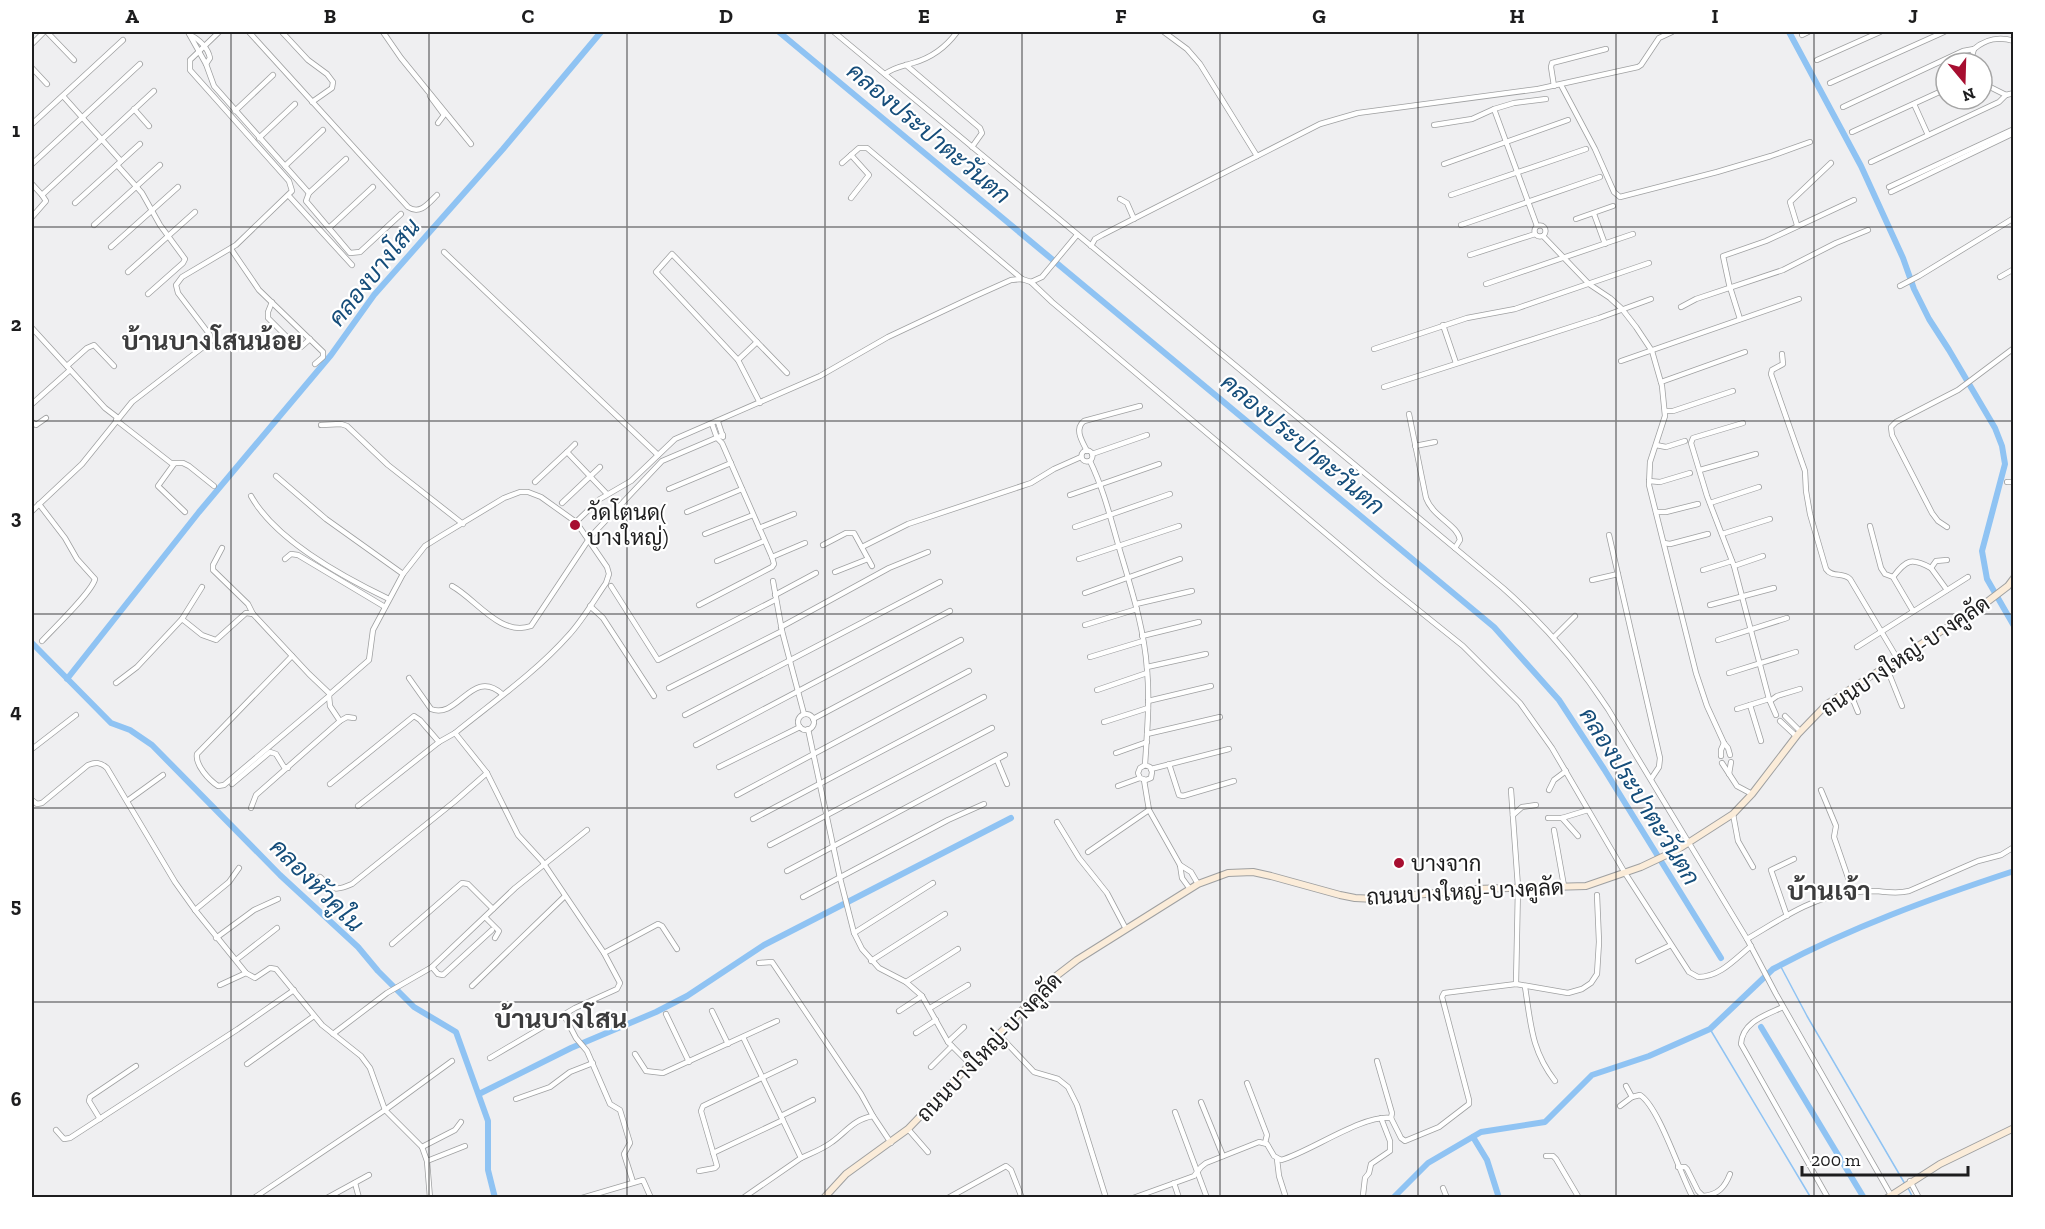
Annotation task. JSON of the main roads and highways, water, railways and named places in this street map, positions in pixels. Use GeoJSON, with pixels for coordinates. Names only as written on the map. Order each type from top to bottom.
{"type":"FeatureCollection","features":[{"type":"Feature","properties":{"kind":"waterway","name":"คลองบางโสน"},"geometry":{"type":"LineString","coordinates":[[67,679],[199,512],[331,355],[374,295],[503,149],[601,32]]}},
{"type":"Feature","properties":{"kind":"waterway","name":"คลองประปาตะวันตก"},"geometry":{"type":"LineString","coordinates":[[779,32],[1494,627],[1559,700],[1721,958]]}},
{"type":"Feature","properties":{"kind":"waterway"},"geometry":{"type":"LineString","coordinates":[[1789,32],[1861,166],[1929,319],[1995,428],[2002,446],[2005,464],[1982,551],[1987,579],[2014,626]]}},
{"type":"Feature","properties":{"kind":"waterway","name":"คลองหัวคูใน"},"geometry":{"type":"LineString","coordinates":[[32,643],[111,723],[130,730],[152,745],[280,875],[358,947],[414,1007],[456,1032],[488,1121],[488,1170],[495,1198]]}},
{"type":"Feature","properties":{"kind":"waterway"},"geometry":{"type":"LineString","coordinates":[[479,1094],[571,1048],[656,1012],[687,996],[764,945],[1011,818]]}},
{"type":"Feature","properties":{"kind":"waterway"},"geometry":{"type":"LineString","coordinates":[[1393,1198],[1428,1163],[1481,1132],[1545,1122],[1592,1075],[1649,1056],[1710,1029],[1773,969],[1831,940],[1891,915],[2014,871]]}},
{"type":"Feature","properties":{"kind":"waterway"},"geometry":{"type":"LineString","coordinates":[[1780,965],[1807,1016],[1905,1184]]}},
{"type":"Feature","properties":{"kind":"waterway","name":"คลองประปาตะวันตก"},"geometry":{"type":"LineString","coordinates":[[1761,1027],[1864,1198]]}},
{"type":"Feature","properties":{"kind":"waterway"},"geometry":{"type":"LineString","coordinates":[[1710,1029],[1811,1198]]}},
{"type":"Feature","properties":{"kind":"waterway"},"geometry":{"type":"LineString","coordinates":[[1473,1137],[1487,1160],[1499,1198]]}},
{"type":"Feature","properties":{"kind":"waterway"},"geometry":{"type":"LineString","coordinates":[[1908,1188],[1913,1198]]}},
{"type":"Feature","properties":{"kind":"place","name":"วัดโตนด( บางใหญ่)"},"geometry":{"type":"Point","coordinates":[575,525]}},
{"type":"Feature","properties":{"kind":"place","name":"บางจาก"},"geometry":{"type":"Point","coordinates":[1399,863]}},
{"type":"Feature","properties":{"kind":"district","name":"บ้านบางโสนน้อย"},"geometry":{"type":"Point","coordinates":[212,341]}},
{"type":"Feature","properties":{"kind":"district","name":"บ้านเจ้า"},"geometry":{"type":"Point","coordinates":[1829,891]}},
{"type":"Feature","properties":{"kind":"district","name":"บ้านบางโสน"},"geometry":{"type":"Point","coordinates":[561,1019]}}]}
